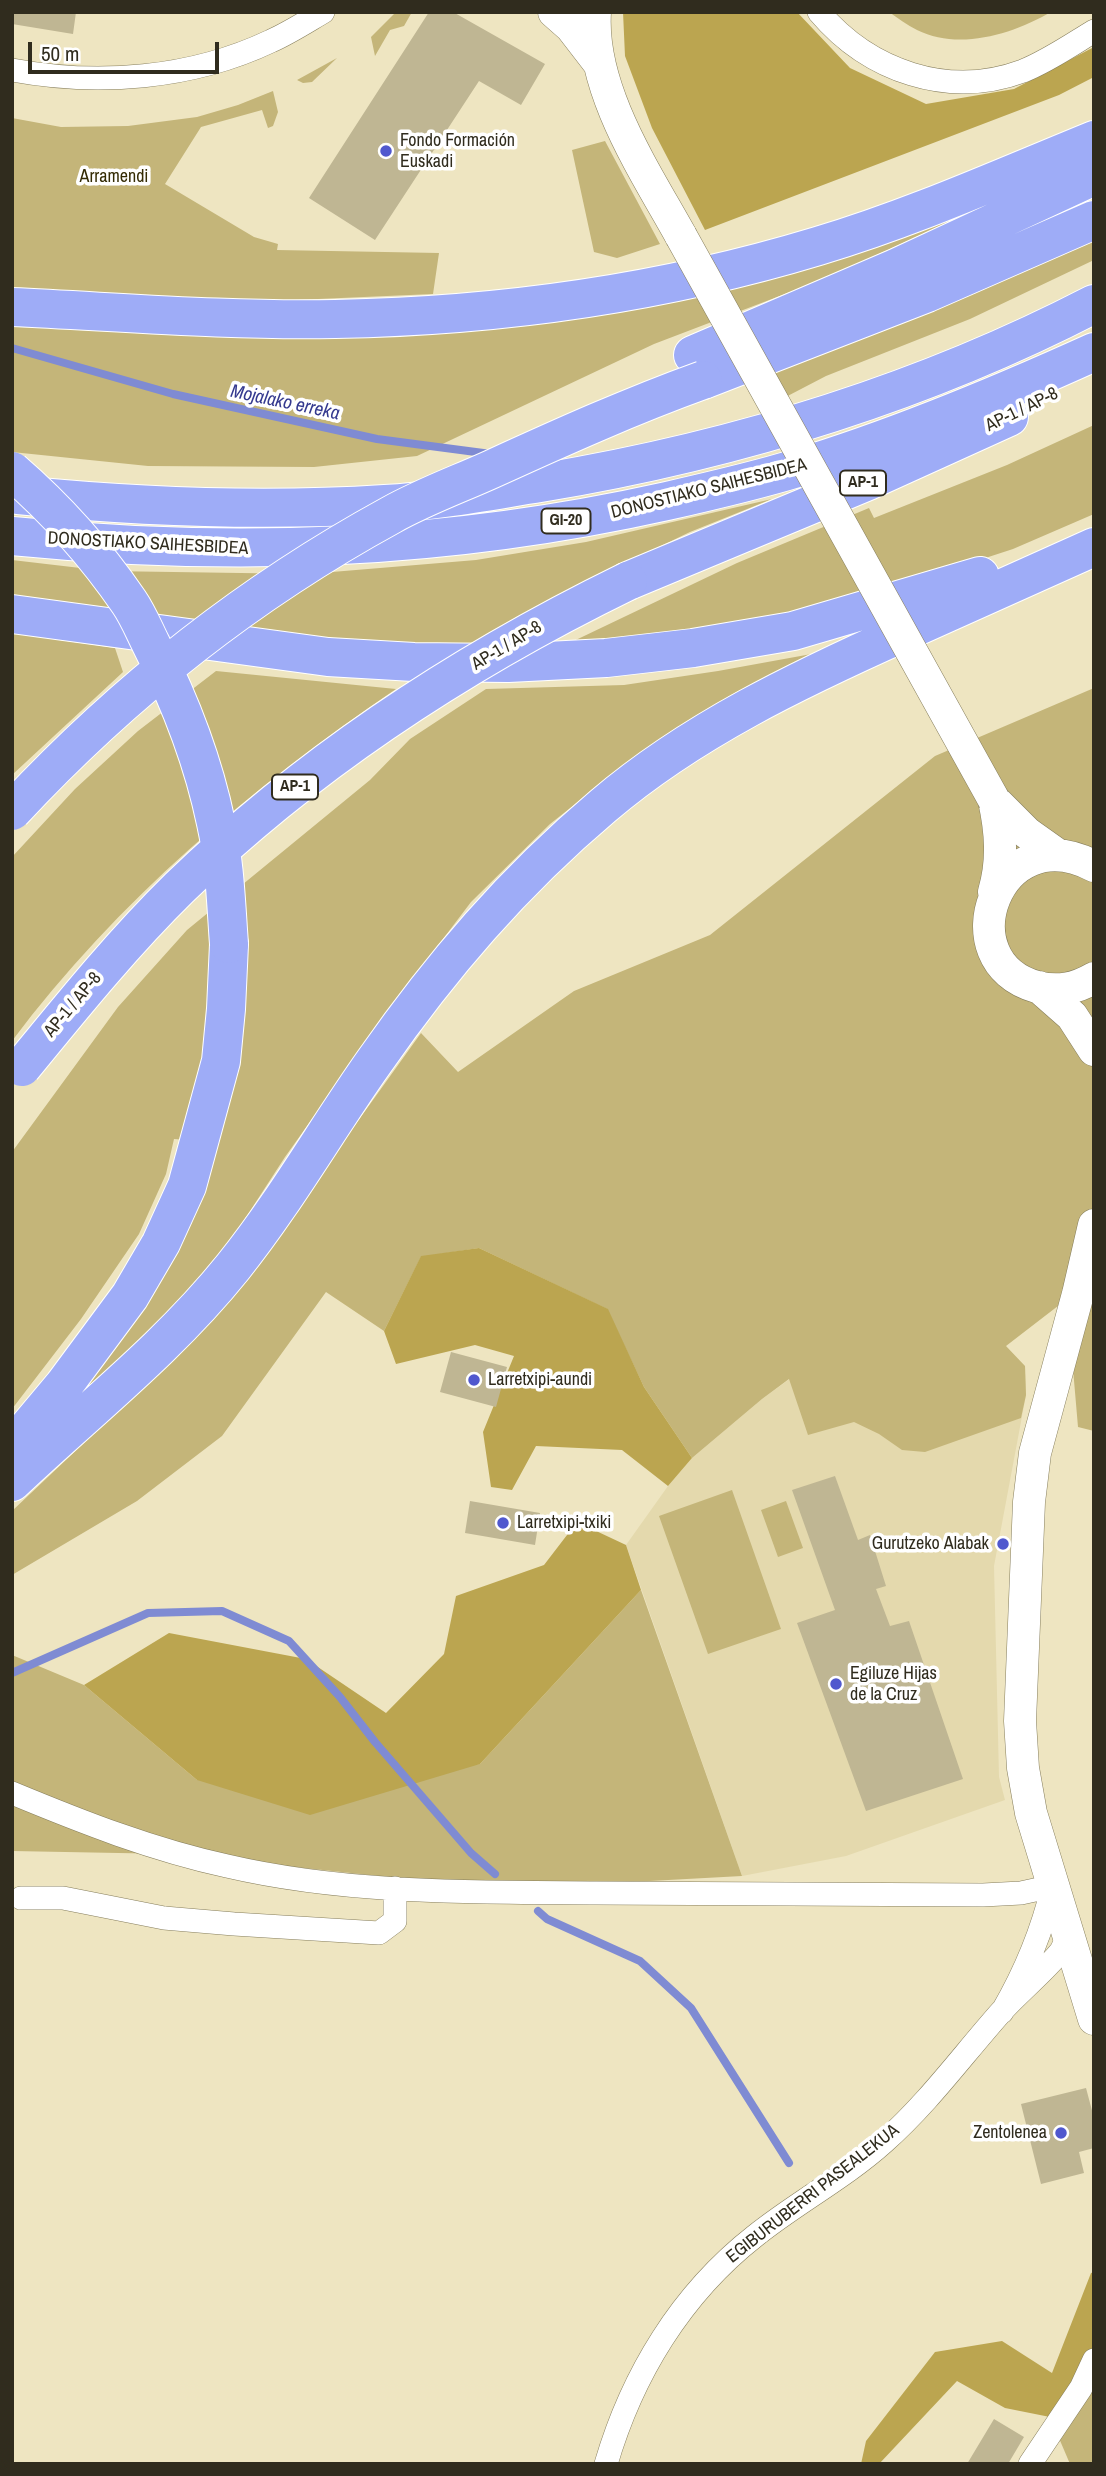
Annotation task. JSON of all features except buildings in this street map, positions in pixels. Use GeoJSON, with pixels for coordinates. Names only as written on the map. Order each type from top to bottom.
{"type":"FeatureCollection","features":[{"type":"Feature","properties":{"kind":"highway"},"geometry":{"type":"LineString","coordinates":[[12,307],[226,318],[335,319],[473,310],[626,291],[740,267],[818,246],[881,225],[1094,140]]}},
{"type":"Feature","properties":{"kind":"highway"},"geometry":{"type":"LineString","coordinates":[[12,811],[89,733],[166,666],[239,611],[316,558],[490,455],[698,368],[896,268],[1094,176]]}},
{"type":"Feature","properties":{"kind":"highway"},"geometry":{"type":"LineString","coordinates":[[698,368],[927,293],[1094,220]]}},
{"type":"Feature","properties":{"kind":"highway","name":"GI-20"},"geometry":{"type":"LineString","coordinates":[[12,494],[191,507],[288,508],[388,504],[601,473],[782,429],[947,371],[1049,327],[1094,304]]}},
{"type":"Feature","properties":{"kind":"highway","name":"DONOSTIAKO SAIHESBIDEA"},"geometry":{"type":"LineString","coordinates":[[12,536],[179,548],[279,549],[381,545],[606,515],[796,469],[974,405],[1094,352]]}},
{"type":"Feature","properties":{"kind":"highway","name":"AP-1 / AP-8"},"geometry":{"type":"LineString","coordinates":[[17,1073],[137,931],[231,840],[296,787],[377,728],[499,650],[565,612],[628,581],[868,481],[1026,410],[1094,374]]}},
{"type":"Feature","properties":{"kind":"highway"},"geometry":{"type":"LineString","coordinates":[[12,471],[37,493],[88,549],[130,603],[174,689],[201,761],[216,824],[223,868],[229,944],[221,1061],[187,1186],[161,1243],[130,1296],[64,1385],[12,1447]]}},
{"type":"Feature","properties":{"kind":"highway"},"geometry":{"type":"LineString","coordinates":[[12,614],[328,657],[495,663],[606,658],[693,648],[793,631],[1094,545]]}},
{"type":"Feature","properties":{"kind":"highway"},"geometry":{"type":"LineString","coordinates":[[12,1482],[137,1368],[182,1324],[232,1268],[271,1215],[372,1063],[434,979],[484,919],[544,859],[605,804],[670,755],[738,713],[847,658],[1094,545]]}},
{"type":"Feature","properties":{"kind":"street"},"geometry":{"type":"LineString","coordinates":[[12,70],[80,78],[154,75],[234,56],[271,41],[323,12]]}},
{"type":"Feature","properties":{"kind":"street"},"geometry":{"type":"LineString","coordinates":[[554,12],[571,27],[598,63],[637,156],[993,800],[1027,834],[1058,855]]}},
{"type":"Feature","properties":{"kind":"street"},"geometry":{"type":"LineString","coordinates":[[596,12],[598,63]]}},
{"type":"Feature","properties":{"kind":"street"},"geometry":{"type":"LineString","coordinates":[[819,12],[852,46],[872,59],[895,70],[944,82],[997,78],[1022,71],[1094,31]]}},
{"type":"Feature","properties":{"kind":"street"},"geometry":{"type":"LineString","coordinates":[[993,800],[1001,843],[998,880],[988,918],[990,939],[998,957],[1011,973],[1028,984],[1048,990],[1083,985],[1094,978]]}},
{"type":"Feature","properties":{"kind":"street"},"geometry":{"type":"LineString","coordinates":[[993,898],[1003,880],[1018,866],[1038,857],[1058,855],[1079,858],[1094,866]]}},
{"type":"Feature","properties":{"kind":"street"},"geometry":{"type":"LineString","coordinates":[[1039,987],[1072,1016],[1094,1050]]}},
{"type":"Feature","properties":{"kind":"street"},"geometry":{"type":"LineString","coordinates":[[1094,1225],[1035,1453],[1029,1502],[1020,1679],[1020,1733],[1031,1813],[1094,2019]]}},
{"type":"Feature","properties":{"kind":"street"},"geometry":{"type":"LineString","coordinates":[[12,1793],[157,1849],[230,1867],[311,1881],[395,1888],[505,1892],[983,1895],[1021,1893],[1053,1886]]}},
{"type":"Feature","properties":{"kind":"street","name":"EGIBURUBERRI PASEALEKUA"},"geometry":{"type":"LineString","coordinates":[[1002,2011],[1034,1952],[1053,1886]]}},
{"type":"Feature","properties":{"kind":"street"},"geometry":{"type":"LineString","coordinates":[[20,1898],[63,1898],[164,1917],[223,1923],[379,1933],[396,1921],[395,1888]]}},
{"type":"Feature","properties":{"kind":"street","name":"EGIBURUBERRI PASEALEKUA"},"geometry":{"type":"LineString","coordinates":[[606,2464],[615,2432],[644,2368],[662,2339],[704,2284],[753,2237],[822,2190],[883,2143],[936,2091],[1002,2011],[1061,1951],[1065,1942],[1065,1924]]}},
{"type":"Feature","properties":{"kind":"street"},"geometry":{"type":"LineString","coordinates":[[1030,2464],[1081,2388],[1094,2360]]}},
{"type":"Feature","properties":{"kind":"shaded area"},"geometry":{"type":"Polygon","coordinates":[[[623,12],[797,12],[850,68],[926,104],[1014,89],[1094,47],[1094,77],[1059,95],[705,230],[652,128],[625,56],[623,12]]]}},
{"type":"Feature","properties":{"kind":"shaded area"},"geometry":{"type":"Polygon","coordinates":[[[479,1248],[608,1309],[644,1387],[692,1458],[668,1486],[622,1450],[536,1446],[512,1490],[491,1487],[483,1432],[514,1356],[475,1345],[396,1364],[384,1331],[421,1256],[479,1248]]]}},
{"type":"Feature","properties":{"kind":"shaded area","name":"Egiluze Hijas de la Cruz"},"geometry":{"type":"Polygon","coordinates":[[[835,1346],[1025,1366],[1026,1395],[994,1566],[999,1777],[1005,1800],[846,1856],[742,1876],[626,1545],[668,1486],[692,1458],[762,1399],[835,1346]]]}},
{"type":"Feature","properties":{"kind":"shaded area"},"geometry":{"type":"Polygon","coordinates":[[[577,1522],[626,1545],[641,1590],[480,1764],[310,1815],[197,1780],[84,1685],[169,1633],[306,1659],[386,1713],[444,1654],[456,1596],[544,1565],[577,1522]]]}},
{"type":"Feature","properties":{"kind":"shaded area"},"geometry":{"type":"Polygon","coordinates":[[[1094,2272],[1094,2391],[1050,2417],[1005,2408],[957,2381],[879,2464],[861,2464],[866,2441],[935,2352],[1002,2341],[1052,2373],[1091,2273],[1094,2272]]]}},
{"type":"Feature","properties":{"kind":"green space"},"geometry":{"type":"Polygon","coordinates":[[[396,12],[412,12],[404,26],[390,30],[375,56],[371,37],[396,12]]]}},
{"type":"Feature","properties":{"kind":"green space"},"geometry":{"type":"Polygon","coordinates":[[[889,12],[1051,12],[1003,33],[950,39],[913,28],[889,12]]]}},
{"type":"Feature","properties":{"kind":"green space"},"geometry":{"type":"Polygon","coordinates":[[[337,58],[312,82],[303,83],[297,80],[337,58]]]}},
{"type":"Feature","properties":{"kind":"green space","name":"Arramendi"},"geometry":{"type":"Polygon","coordinates":[[[273,91],[278,112],[273,126],[268,128],[262,110],[201,127],[165,184],[254,237],[278,244],[277,250],[439,253],[433,294],[272,301],[12,293],[12,118],[61,127],[128,126],[197,117],[273,91]]]}},
{"type":"Feature","properties":{"kind":"green space"},"geometry":{"type":"Polygon","coordinates":[[[605,141],[660,244],[617,258],[594,252],[572,150],[605,141]]]}},
{"type":"Feature","properties":{"kind":"green space"},"geometry":{"type":"Polygon","coordinates":[[[1025,188],[819,281],[654,344],[417,456],[314,467],[148,466],[12,452],[12,327],[378,334],[1025,188]]]}},
{"type":"Feature","properties":{"kind":"green space"},"geometry":{"type":"Polygon","coordinates":[[[1094,237],[1094,260],[970,319],[826,376],[778,401],[767,375],[1094,237]]]}},
{"type":"Feature","properties":{"kind":"green space"},"geometry":{"type":"Polygon","coordinates":[[[1094,425],[1094,514],[1013,549],[881,592],[801,614],[559,648],[737,563],[869,508],[874,518],[1007,465],[1094,425]]]}},
{"type":"Feature","properties":{"kind":"green space"},"geometry":{"type":"Polygon","coordinates":[[[772,499],[690,532],[609,571],[463,653],[12,602],[12,560],[106,571],[308,574],[476,560],[586,542],[772,499]]]}},
{"type":"Feature","properties":{"kind":"green space"},"geometry":{"type":"Polygon","coordinates":[[[12,633],[115,648],[123,672],[12,775],[12,633]]]}},
{"type":"Feature","properties":{"kind":"green space"},"geometry":{"type":"Polygon","coordinates":[[[817,653],[731,695],[636,756],[550,824],[471,902],[399,997],[285,1157],[230,1242],[192,1287],[92,1389],[85,1384],[215,1142],[174,1139],[166,1174],[139,1234],[81,1319],[12,1409],[12,1152],[118,1007],[187,930],[370,780],[410,739],[486,689],[624,685],[817,653]]]}},
{"type":"Feature","properties":{"kind":"green space"},"geometry":{"type":"Polygon","coordinates":[[[216,671],[396,689],[290,766],[189,849],[96,941],[12,1041],[12,857],[75,789],[138,731],[216,671]]]}},
{"type":"Feature","properties":{"kind":"green space"},"geometry":{"type":"Polygon","coordinates":[[[1094,688],[1094,1431],[1078,1427],[1067,1299],[1006,1346],[1025,1366],[1026,1395],[1021,1418],[925,1452],[902,1450],[879,1434],[854,1422],[808,1435],[789,1379],[692,1458],[644,1387],[607,1309],[479,1248],[421,1257],[384,1331],[326,1292],[222,1436],[137,1501],[12,1575],[12,1511],[181,1351],[284,1224],[421,1033],[458,1072],[574,991],[710,935],[935,756],[1094,688]]]}},
{"type":"Feature","properties":{"kind":"green space"},"geometry":{"type":"Polygon","coordinates":[[[732,1490],[781,1629],[708,1654],[659,1516],[732,1490]]]}},
{"type":"Feature","properties":{"kind":"green space"},"geometry":{"type":"Polygon","coordinates":[[[786,1501],[803,1548],[778,1557],[761,1510],[786,1501]]]}},
{"type":"Feature","properties":{"kind":"green space"},"geometry":{"type":"Polygon","coordinates":[[[641,1590],[742,1876],[502,1889],[172,1854],[12,1851],[12,1655],[84,1685],[197,1780],[480,1764],[641,1590]]]}},
{"type":"Feature","properties":{"kind":"green space"},"geometry":{"type":"Polygon","coordinates":[[[1094,2391],[1094,2464],[1070,2464],[1050,2417],[1094,2391]]]}},
{"type":"Feature","properties":{"kind":"waterway","name":"Mojalako erreka"},"geometry":{"type":"LineString","coordinates":[[12,348],[173,394],[377,439],[491,454]]}},
{"type":"Feature","properties":{"kind":"waterway"},"geometry":{"type":"LineString","coordinates":[[12,1673],[148,1613],[222,1611],[289,1641],[340,1697],[375,1742],[471,1853],[495,1874]]}},
{"type":"Feature","properties":{"kind":"waterway"},"geometry":{"type":"LineString","coordinates":[[538,1911],[547,1919],[640,1961],[691,2008],[789,2163]]}},
{"type":"Feature","properties":{"kind":"place","name":"Fondo Formación Euskadi"},"geometry":{"type":"Point","coordinates":[386,151]}},
{"type":"Feature","properties":{"kind":"place","name":"Larretxipi-aundi"},"geometry":{"type":"Point","coordinates":[474,1380]}},
{"type":"Feature","properties":{"kind":"place","name":"Larretxipi-txiki"},"geometry":{"type":"Point","coordinates":[503,1523]}},
{"type":"Feature","properties":{"kind":"place","name":"Gurutzeko Alabak"},"geometry":{"type":"Point","coordinates":[1003,1544]}},
{"type":"Feature","properties":{"kind":"place","name":"Egiluze Hijas de la Cruz"},"geometry":{"type":"Point","coordinates":[836,1684]}},
{"type":"Feature","properties":{"kind":"place","name":"Zentolenea"},"geometry":{"type":"Point","coordinates":[1061,2133]}}]}
